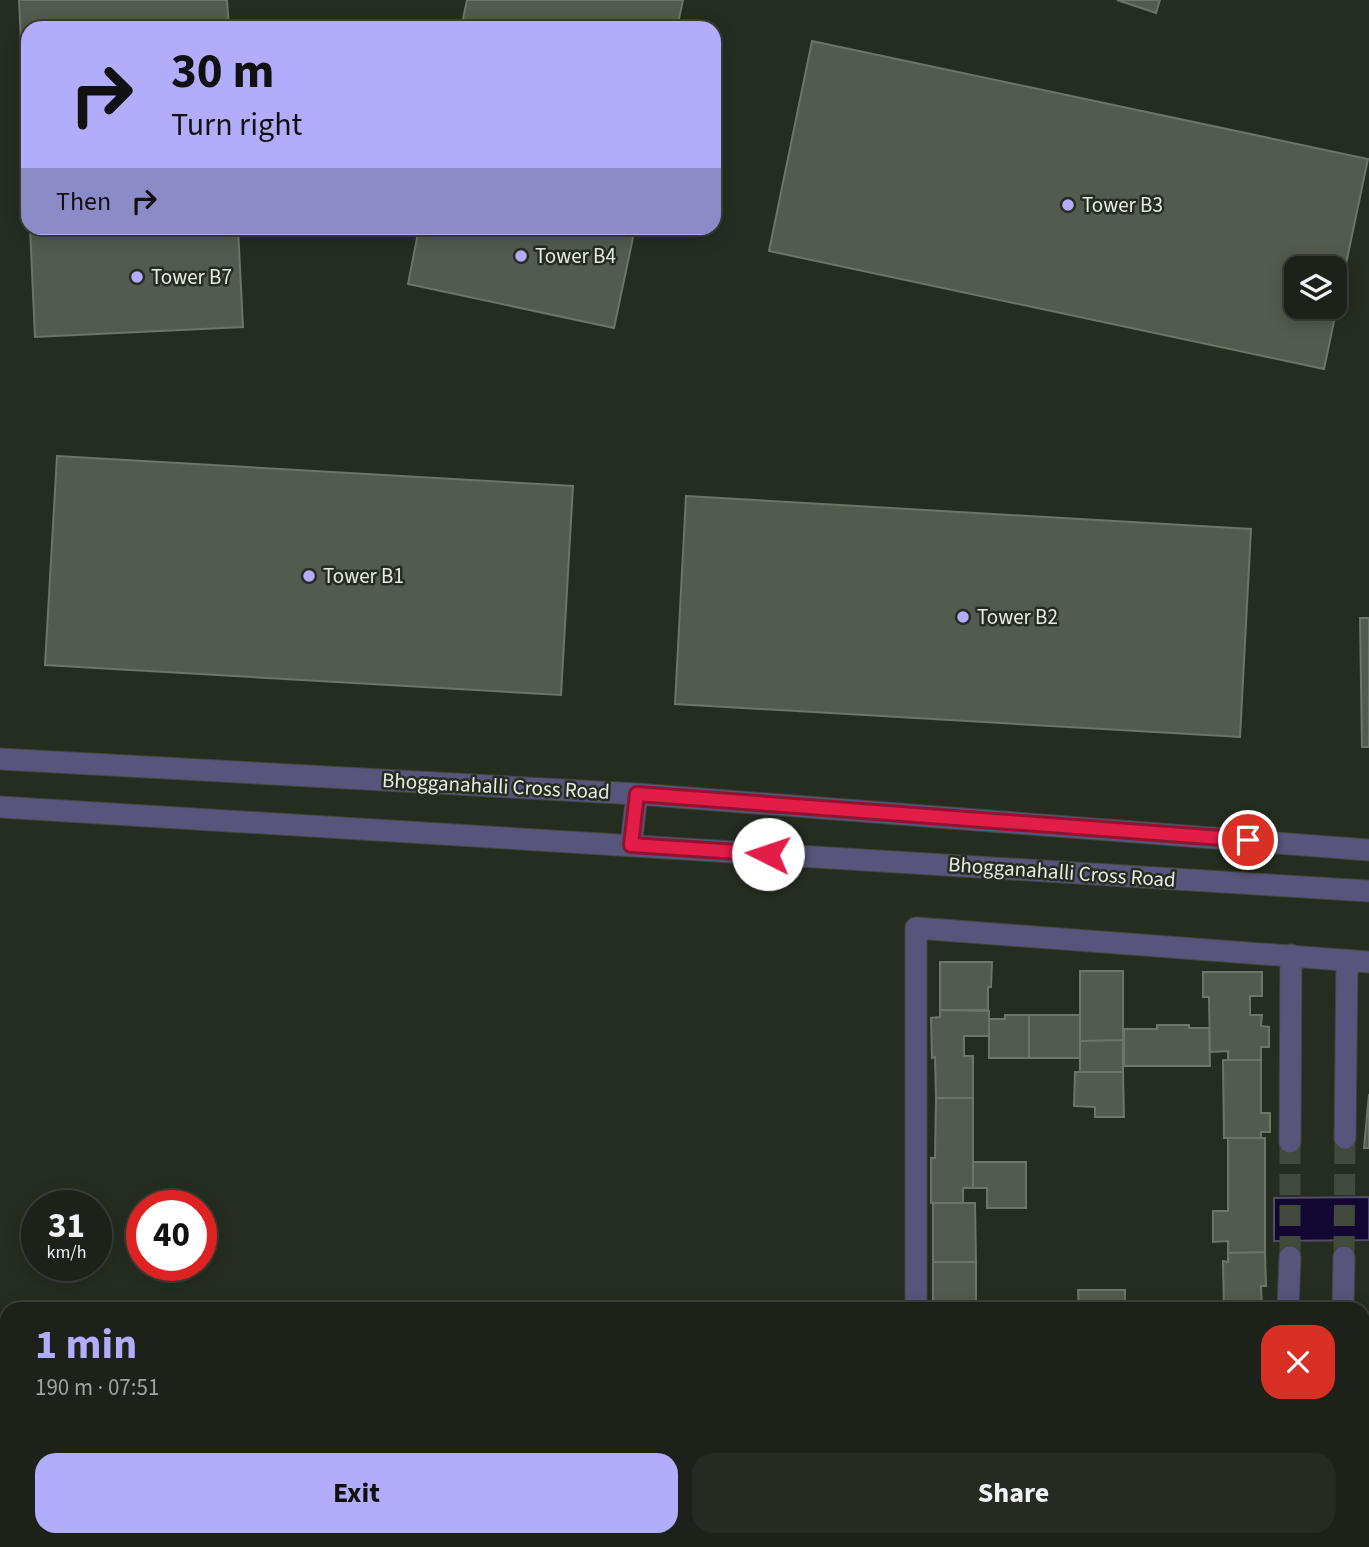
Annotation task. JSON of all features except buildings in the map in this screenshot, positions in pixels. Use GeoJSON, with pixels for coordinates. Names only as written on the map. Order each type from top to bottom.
{"type":"FeatureCollection","features":[{"type":"Feature","properties":{"kind":"street","name":"Bhogganahalli Cross Road"},"geometry":{"type":"LineString","coordinates":[[0,759],[637,794],[1369,850]]}},
{"type":"Feature","properties":{"kind":"street"},"geometry":{"type":"LineString","coordinates":[[631,845],[637,794]]}},
{"type":"Feature","properties":{"kind":"street","name":"Bhogganahalli Cross Road"},"geometry":{"type":"LineString","coordinates":[[0,807],[1369,891]]}},
{"type":"Feature","properties":{"kind":"street"},"geometry":{"type":"LineString","coordinates":[[916,1302],[916,928],[1369,962]]}},
{"type":"Feature","properties":{"kind":"street"},"geometry":{"type":"LineString","coordinates":[[1290,1142],[1291,955]]}},
{"type":"Feature","properties":{"kind":"street"},"geometry":{"type":"LineString","coordinates":[[1345,1138],[1346,961]]}},
{"type":"Feature","properties":{"kind":"street"},"geometry":{"type":"LineString","coordinates":[[1288,1302],[1290,1257]]}},
{"type":"Feature","properties":{"kind":"street"},"geometry":{"type":"LineString","coordinates":[[1343,1302],[1344,1257]]}},
{"type":"Feature","properties":{"kind":"shaded area"},"geometry":{"type":"Polygon","coordinates":[[[1369,1197],[1369,1240],[1274,1241],[1274,1198],[1369,1197]]]}},
{"type":"Feature","properties":{"kind":"tunnel"},"geometry":{"type":"LineString","coordinates":[[1344,1257],[1345,1138]]}},
{"type":"Feature","properties":{"kind":"tunnel"},"geometry":{"type":"LineString","coordinates":[[1290,1142],[1290,1257]]}},
{"type":"Feature","properties":{"kind":"place","name":"Tower B3"},"geometry":{"type":"Point","coordinates":[1068,205]}},
{"type":"Feature","properties":{"kind":"place","name":"Tower B4"},"geometry":{"type":"Point","coordinates":[521,256]}},
{"type":"Feature","properties":{"kind":"place","name":"Tower B7"},"geometry":{"type":"Point","coordinates":[137,277]}},
{"type":"Feature","properties":{"kind":"place","name":"Tower B1"},"geometry":{"type":"Point","coordinates":[309,576]}},
{"type":"Feature","properties":{"kind":"place","name":"Tower B2"},"geometry":{"type":"Point","coordinates":[963,617]}},
{"type":"Feature","properties":{"kind":"route"},"geometry":{"type":"LineString","coordinates":[[768,854],[631,845],[637,794],[1248,840]]}}]}
